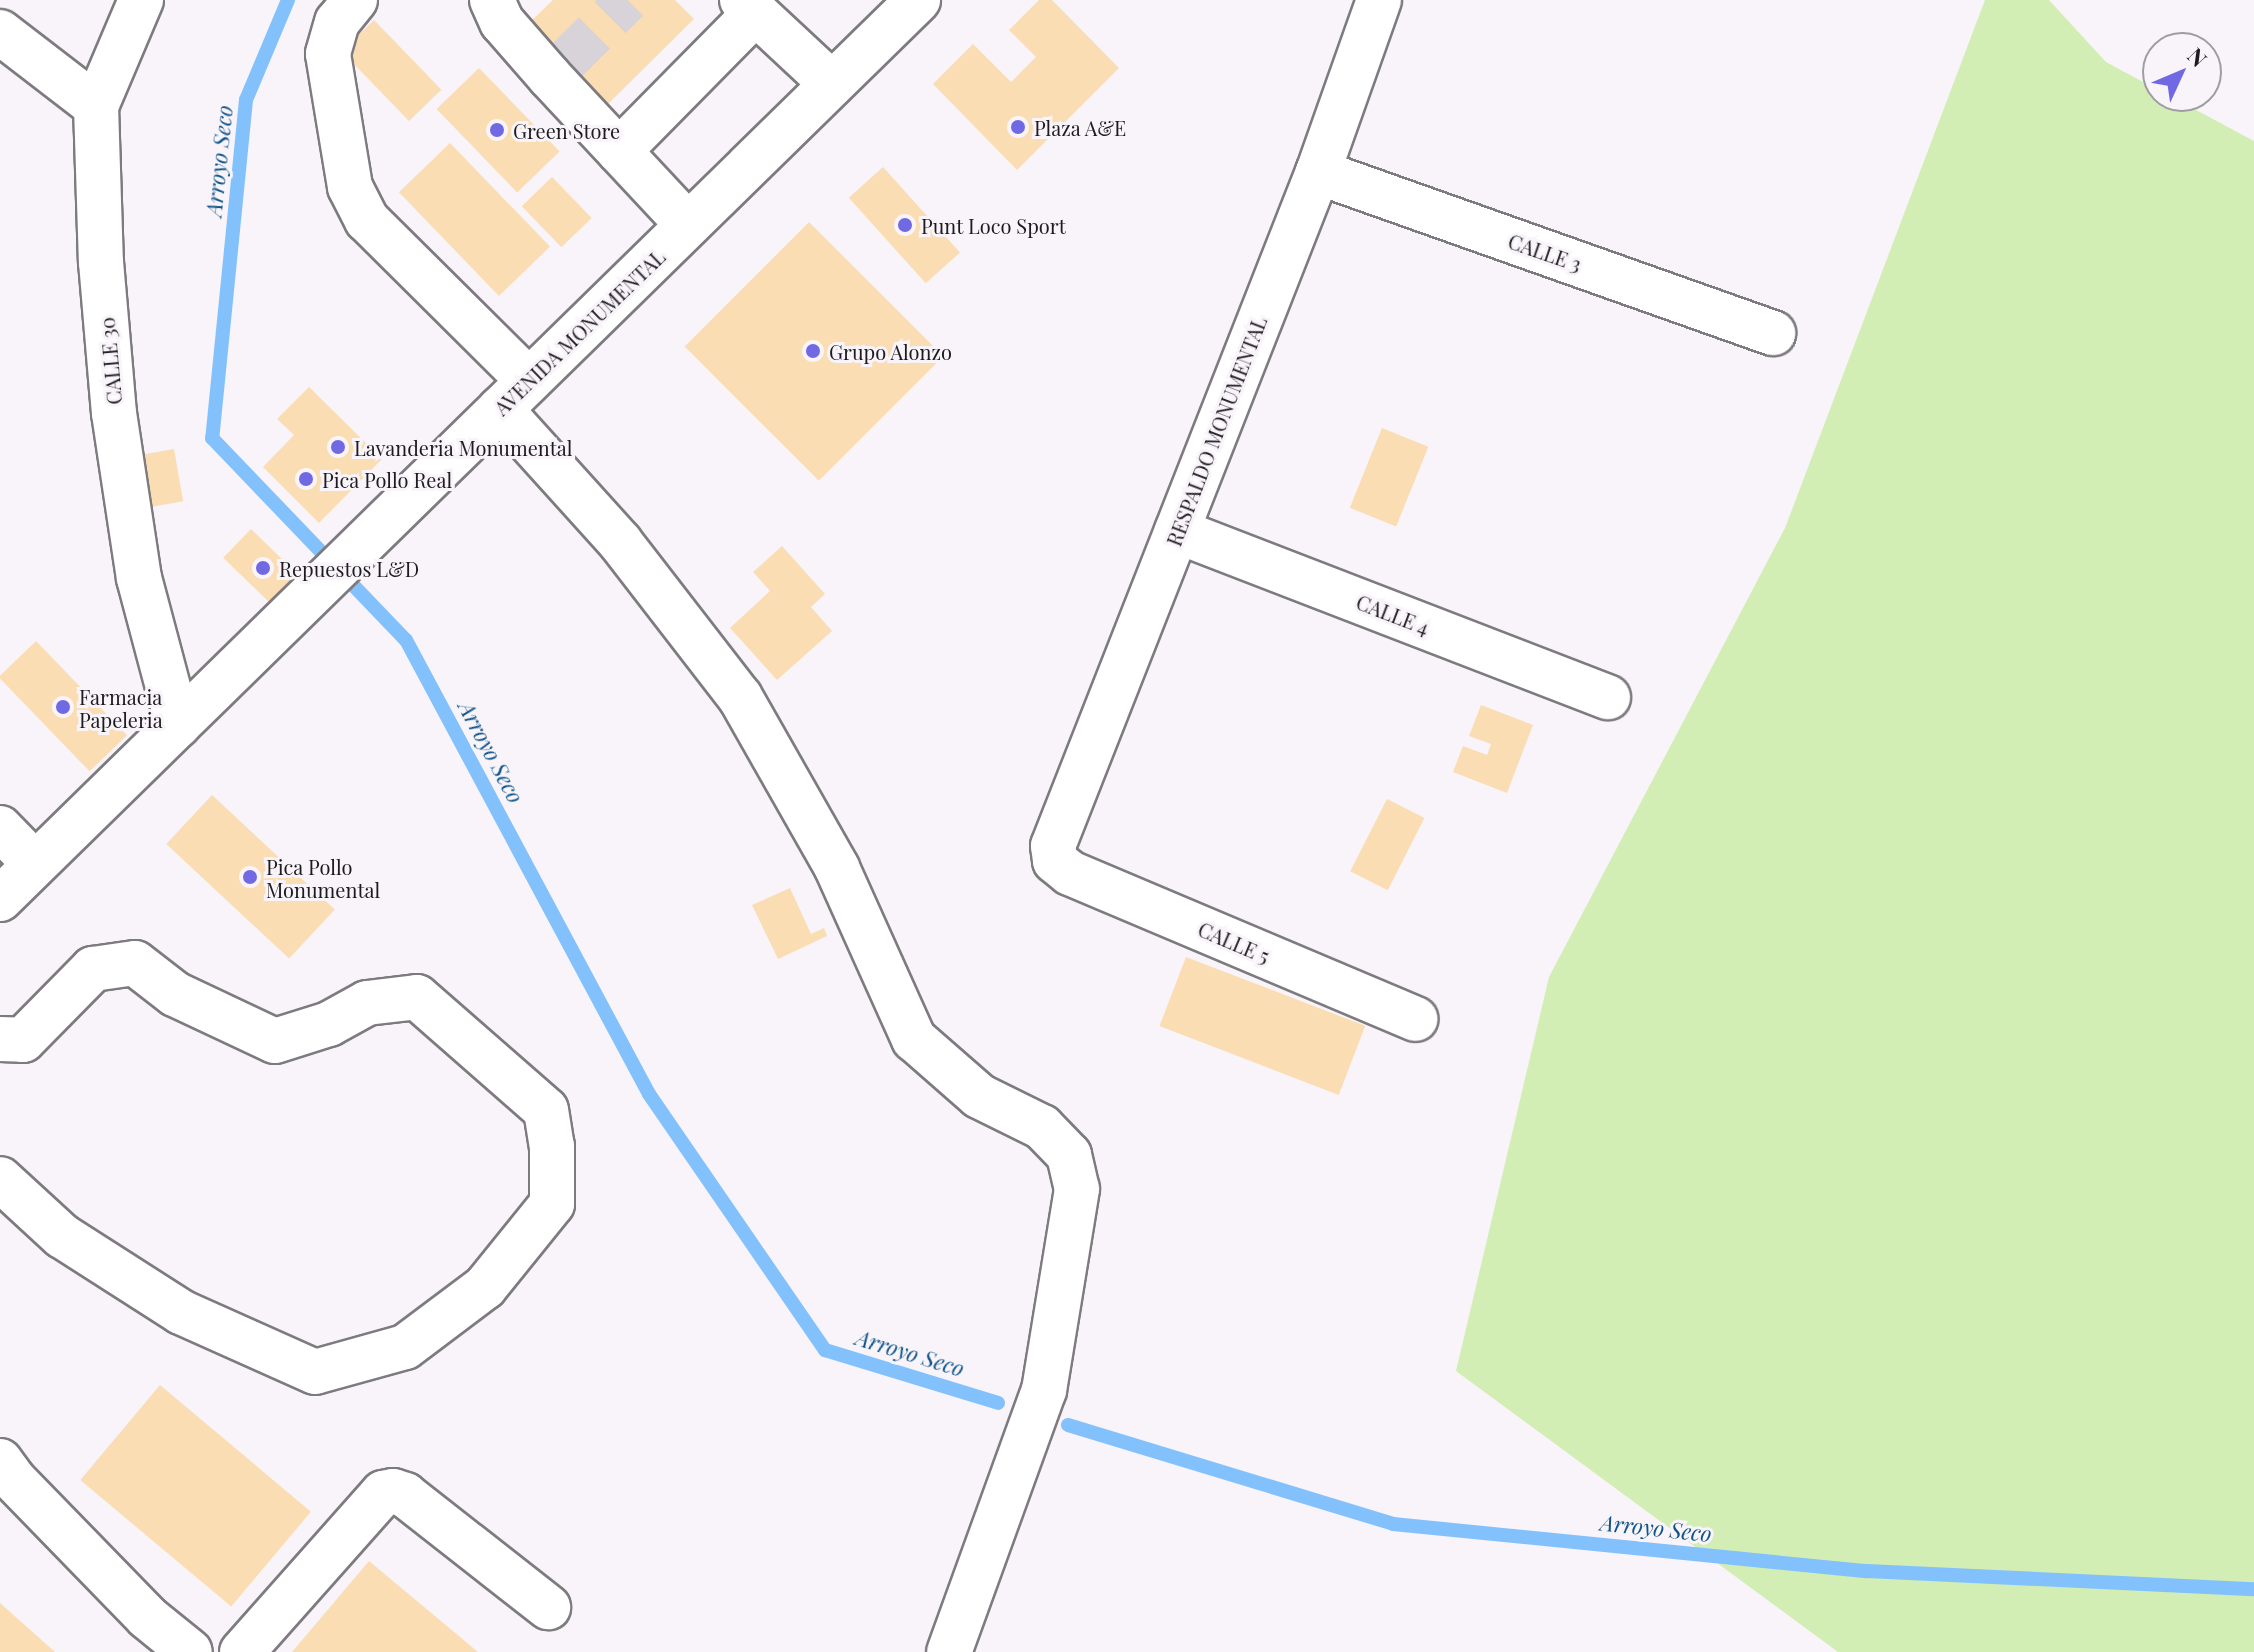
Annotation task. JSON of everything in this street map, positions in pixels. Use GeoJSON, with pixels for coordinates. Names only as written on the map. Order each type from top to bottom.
{"type":"FeatureCollection","features":[{"type":"Feature","properties":{"kind":"street","name":"CALLE 30"},"geometry":{"type":"LineString","coordinates":[[141,0],[96,106],[101,262],[114,413],[139,578],[178,725]]}},
{"type":"Feature","properties":{"kind":"street"},"geometry":{"type":"LineString","coordinates":[[355,0],[337,22],[328,54],[350,187],[367,220],[514,395],[620,542],[740,697],[837,868],[914,1039],[979,1096],[1042,1127],[1069,1155],[1077,1189],[1044,1390],[949,1652]]}},
{"type":"Feature","properties":{"kind":"street"},"geometry":{"type":"LineString","coordinates":[[492,0],[502,22],[556,70],[619,151],[688,225]]}},
{"type":"Feature","properties":{"kind":"street","name":"AVENIDA MONUMENTAL"},"geometry":{"type":"LineString","coordinates":[[0,899],[918,0]]}},
{"type":"Feature","properties":{"kind":"street","name":"RESPALDO MONUMENTAL"},"geometry":{"type":"LineString","coordinates":[[1055,861],[1053,846],[1318,172],[1379,0]]}},
{"type":"Feature","properties":{"kind":"street"},"geometry":{"type":"LineString","coordinates":[[619,151],[749,6],[832,84]]}},
{"type":"Feature","properties":{"kind":"street"},"geometry":{"type":"LineString","coordinates":[[0,32],[96,106]]}},
{"type":"Feature","properties":{"kind":"street","name":"CALLE 3"},"geometry":{"type":"LineString","coordinates":[[1318,172],[1773,333]]}},
{"type":"Feature","properties":{"kind":"street","name":"CALLE 4"},"geometry":{"type":"LineString","coordinates":[[1177,531],[1608,697]]}},
{"type":"Feature","properties":{"kind":"street"},"geometry":{"type":"LineString","coordinates":[[0,828],[35,864]]}},
{"type":"Feature","properties":{"kind":"street","name":"CALLE 5"},"geometry":{"type":"LineString","coordinates":[[1055,861],[1070,873],[1415,1019]]}},
{"type":"Feature","properties":{"kind":"street"},"geometry":{"type":"LineString","coordinates":[[0,1039],[23,1040],[93,969],[135,963],[175,994],[275,1041],[329,1024],[367,1003],[417,997],[546,1110],[552,1146],[552,1204],[485,1287],[405,1347],[315,1372],[181,1312],[62,1236],[0,1179]]}},
{"type":"Feature","properties":{"kind":"street"},"geometry":{"type":"LineString","coordinates":[[0,1461],[13,1479],[147,1617],[190,1652]]}},
{"type":"Feature","properties":{"kind":"street"},"geometry":{"type":"LineString","coordinates":[[242,1652],[383,1493],[393,1491],[405,1495],[548,1607]]}},
{"type":"Feature","properties":{"kind":"green space"},"geometry":{"type":"Polygon","coordinates":[[[1985,0],[2049,0],[2106,62],[2142,81],[2142,112],[2200,112],[2254,141],[2254,1652],[1838,1652],[1456,1371],[1549,977],[1785,528],[1985,0]]]}},
{"type":"Feature","properties":{"kind":"building"},"geometry":{"type":"Polygon","coordinates":[[[553,0],[675,0],[694,19],[606,106],[526,26],[553,0]]]}},
{"type":"Feature","properties":{"kind":"building","name":"Plaza A&E"},"geometry":{"type":"Polygon","coordinates":[[[1039,0],[1052,0],[1119,68],[1017,170],[933,84],[973,44],[1011,82],[1036,57],[1009,30],[1039,0]]]}},
{"type":"Feature","properties":{"kind":"building"},"geometry":{"type":"Polygon","coordinates":[[[374,20],[441,90],[409,121],[342,51],[374,20]]]}},
{"type":"Feature","properties":{"kind":"building","name":"Green Store"},"geometry":{"type":"Polygon","coordinates":[[[479,68],[560,151],[517,192],[437,109],[479,68]]]}},
{"type":"Feature","properties":{"kind":"building"},"geometry":{"type":"Polygon","coordinates":[[[450,143],[550,247],[499,296],[399,192],[450,143]]]}},
{"type":"Feature","properties":{"kind":"building","name":"Punt Loco Sport"},"geometry":{"type":"Polygon","coordinates":[[[883,167],[960,252],[926,283],[849,198],[883,167]]]}},
{"type":"Feature","properties":{"kind":"building"},"geometry":{"type":"Polygon","coordinates":[[[552,177],[592,218],[561,247],[522,206],[552,177]]]}},
{"type":"Feature","properties":{"kind":"building","name":"Grupo Alonzo"},"geometry":{"type":"Polygon","coordinates":[[[809,222],[943,356],[819,481],[685,346],[809,222]]]}},
{"type":"Feature","properties":{"kind":"building"},"geometry":{"type":"Polygon","coordinates":[[[309,387],[382,459],[319,523],[263,467],[294,435],[277,419],[309,387]]]}},
{"type":"Feature","properties":{"kind":"building"},"geometry":{"type":"Polygon","coordinates":[[[1382,428],[1428,447],[1396,526],[1350,508],[1382,428]]]}},
{"type":"Feature","properties":{"kind":"building"},"geometry":{"type":"Polygon","coordinates":[[[174,449],[183,501],[138,509],[129,457],[174,449]]]}},
{"type":"Feature","properties":{"kind":"building","name":"Repuestos L&D"},"geometry":{"type":"Polygon","coordinates":[[[251,529],[304,580],[276,608],[223,558],[251,529]]]}},
{"type":"Feature","properties":{"kind":"building"},"geometry":{"type":"Polygon","coordinates":[[[782,546],[825,594],[811,607],[832,631],[777,680],[730,628],[770,591],[753,572],[782,546]]]}},
{"type":"Feature","properties":{"kind":"building","name":"Farmacia Papeleria"},"geometry":{"type":"Polygon","coordinates":[[[36,641],[127,735],[90,771],[0,679],[36,641]]]}},
{"type":"Feature","properties":{"kind":"building"},"geometry":{"type":"Polygon","coordinates":[[[1481,705],[1533,725],[1507,793],[1453,772],[1463,746],[1487,755],[1491,744],[1469,736],[1481,705]]]}},
{"type":"Feature","properties":{"kind":"building","name":"Pica Pollo Monumental"},"geometry":{"type":"Polygon","coordinates":[[[212,795],[335,910],[289,959],[166,844],[212,795]]]}},
{"type":"Feature","properties":{"kind":"building"},"geometry":{"type":"Polygon","coordinates":[[[1387,799],[1424,818],[1388,890],[1350,871],[1387,799]]]}},
{"type":"Feature","properties":{"kind":"building"},"geometry":{"type":"Polygon","coordinates":[[[790,888],[811,934],[824,928],[827,936],[778,959],[752,905],[790,888]]]}},
{"type":"Feature","properties":{"kind":"building"},"geometry":{"type":"Polygon","coordinates":[[[1186,957],[1365,1026],[1339,1095],[1159,1026],[1186,957]]]}},
{"type":"Feature","properties":{"kind":"building"},"geometry":{"type":"Polygon","coordinates":[[[160,1385],[311,1512],[231,1607],[80,1480],[160,1385]]]}},
{"type":"Feature","properties":{"kind":"building"},"geometry":{"type":"Polygon","coordinates":[[[369,1561],[478,1652],[292,1652],[369,1561]]]}},
{"type":"Feature","properties":{"kind":"building"},"geometry":{"type":"Polygon","coordinates":[[[0,1603],[55,1652],[0,1652],[0,1603]]]}},
{"type":"Feature","properties":{"kind":"waterway","name":"Arroyo Seco"},"geometry":{"type":"LineString","coordinates":[[288,0],[246,100],[212,438],[406,640],[649,1094],[825,1350],[998,1403]]}},
{"type":"Feature","properties":{"kind":"waterway","name":"Arroyo Seco"},"geometry":{"type":"LineString","coordinates":[[1068,1425],[1393,1524],[1867,1571],[2254,1589]]}},
{"type":"Feature","properties":{"kind":"tunnel"},"geometry":{"type":"LineString","coordinates":[[563,64],[628,0]]}},
{"type":"Feature","properties":{"kind":"place","name":"Plaza A&E"},"geometry":{"type":"Point","coordinates":[1018,127]}},
{"type":"Feature","properties":{"kind":"place","name":"Green Store"},"geometry":{"type":"Point","coordinates":[497,130]}},
{"type":"Feature","properties":{"kind":"place","name":"Punt Loco Sport"},"geometry":{"type":"Point","coordinates":[905,225]}},
{"type":"Feature","properties":{"kind":"place","name":"Grupo Alonzo"},"geometry":{"type":"Point","coordinates":[813,351]}},
{"type":"Feature","properties":{"kind":"place","name":"Lavanderia Monumental"},"geometry":{"type":"Point","coordinates":[338,447]}},
{"type":"Feature","properties":{"kind":"place","name":"Pica Pollo Real"},"geometry":{"type":"Point","coordinates":[306,479]}},
{"type":"Feature","properties":{"kind":"place","name":"Repuestos L&D"},"geometry":{"type":"Point","coordinates":[263,568]}},
{"type":"Feature","properties":{"kind":"place","name":"Farmacia Papeleria"},"geometry":{"type":"Point","coordinates":[63,707]}},
{"type":"Feature","properties":{"kind":"place","name":"Pica Pollo Monumental"},"geometry":{"type":"Point","coordinates":[250,877]}}]}
